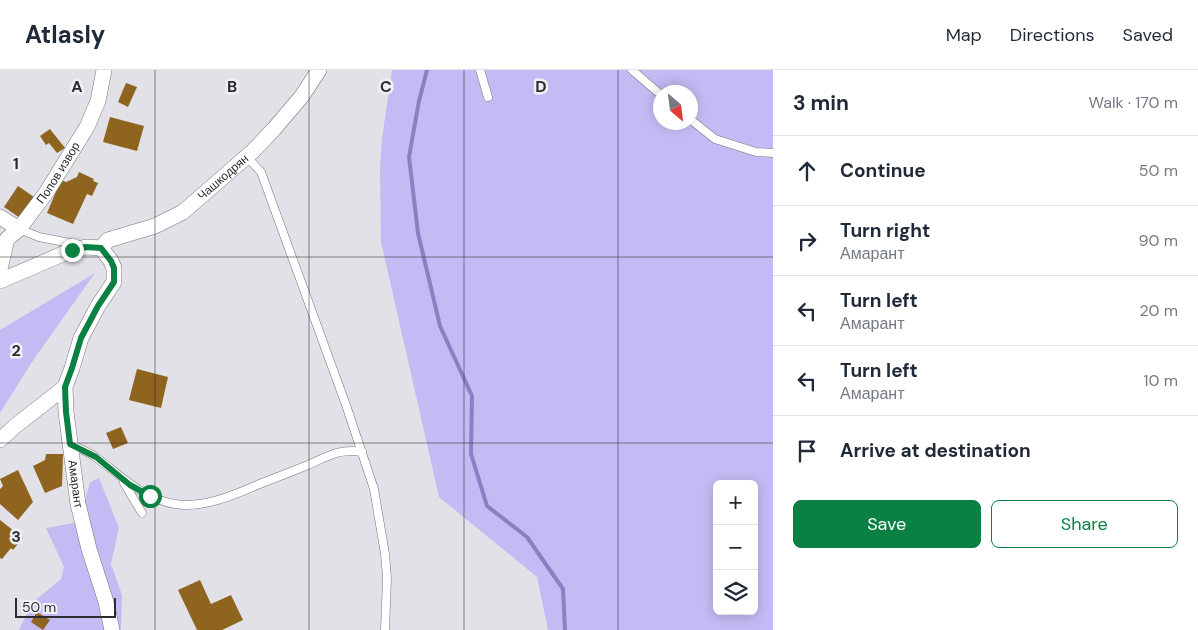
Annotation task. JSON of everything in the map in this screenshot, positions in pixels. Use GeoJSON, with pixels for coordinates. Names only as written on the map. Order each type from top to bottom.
{"type":"FeatureCollection","features":[{"type":"Feature","properties":{"kind":"street","name":"Попов извор"},"geometry":{"type":"LineString","coordinates":[[0,269],[7,239],[19,229],[46,193],[87,127],[98,101],[104,70]]}},
{"type":"Feature","properties":{"kind":"street","name":"Чашкодрян"},"geometry":{"type":"LineString","coordinates":[[94,248],[108,240],[156,226],[182,212],[274,129],[302,96],[319,70]]}},
{"type":"Feature","properties":{"kind":"street"},"geometry":{"type":"LineString","coordinates":[[0,217],[19,229]]}},
{"type":"Feature","properties":{"kind":"street"},"geometry":{"type":"LineString","coordinates":[[0,281],[72,250],[94,248]]}},
{"type":"Feature","properties":{"kind":"street","name":"Амарант"},"geometry":{"type":"LineString","coordinates":[[94,248],[111,261],[114,268],[114,282],[98,306],[81,338],[65,387],[66,412],[78,504],[89,549],[106,602],[112,630]]}},
{"type":"Feature","properties":{"kind":"street"},"geometry":{"type":"LineString","coordinates":[[0,440],[65,387]]}},
{"type":"Feature","properties":{"kind":"lane"},"geometry":{"type":"LineString","coordinates":[[480,70],[488,97]]}},
{"type":"Feature","properties":{"kind":"lane"},"geometry":{"type":"LineString","coordinates":[[632,70],[653,88]]}},
{"type":"Feature","properties":{"kind":"lane"},"geometry":{"type":"LineString","coordinates":[[698,126],[715,140],[756,152],[773,153]]}},
{"type":"Feature","properties":{"kind":"lane"},"geometry":{"type":"LineString","coordinates":[[246,156],[261,172],[374,488],[387,578],[385,630]]}},
{"type":"Feature","properties":{"kind":"lane"},"geometry":{"type":"LineString","coordinates":[[19,229],[39,237],[94,248]]}},
{"type":"Feature","properties":{"kind":"lane"},"geometry":{"type":"LineString","coordinates":[[70,444],[96,457],[122,479],[150,496],[175,504],[203,503],[230,497],[343,450],[362,452]]}},
{"type":"Feature","properties":{"kind":"lane"},"geometry":{"type":"LineString","coordinates":[[122,479],[142,513]]}},
{"type":"Feature","properties":{"kind":"shaded area"},"geometry":{"type":"Polygon","coordinates":[[[392,70],[773,70],[773,630],[548,630],[537,577],[439,497],[381,242],[380,167],[382,138],[392,70]]]}},
{"type":"Feature","properties":{"kind":"shaded area"},"geometry":{"type":"Polygon","coordinates":[[[95,273],[34,359],[0,413],[0,330],[95,273]]]}},
{"type":"Feature","properties":{"kind":"shaded area"},"geometry":{"type":"Polygon","coordinates":[[[99,478],[119,528],[111,564],[122,595],[121,630],[19,630],[32,603],[61,579],[64,567],[46,528],[79,522],[90,482],[99,478]]]}},
{"type":"Feature","properties":{"kind":"building"},"geometry":{"type":"Polygon","coordinates":[[[126,83],[137,87],[128,107],[118,102],[126,83]]]}},
{"type":"Feature","properties":{"kind":"building"},"geometry":{"type":"Polygon","coordinates":[[[110,117],[144,126],[137,151],[103,142],[110,117]]]}},
{"type":"Feature","properties":{"kind":"building"},"geometry":{"type":"Polygon","coordinates":[[[50,129],[65,148],[57,153],[49,143],[46,145],[40,136],[50,129]]]}},
{"type":"Feature","properties":{"kind":"building"},"geometry":{"type":"Polygon","coordinates":[[[79,172],[98,183],[92,196],[87,194],[73,224],[47,213],[61,180],[66,182],[77,177],[79,172]]]}},
{"type":"Feature","properties":{"kind":"building"},"geometry":{"type":"Polygon","coordinates":[[[18,186],[34,197],[20,218],[4,207],[18,186]]]}},
{"type":"Feature","properties":{"kind":"building"},"geometry":{"type":"Polygon","coordinates":[[[137,369],[168,377],[161,408],[129,400],[137,369]]]}},
{"type":"Feature","properties":{"kind":"building"},"geometry":{"type":"Polygon","coordinates":[[[121,427],[128,443],[113,449],[106,433],[121,427]]]}},
{"type":"Feature","properties":{"kind":"building"},"geometry":{"type":"Polygon","coordinates":[[[46,454],[63,454],[62,486],[45,493],[33,466],[45,460],[46,454]]]}},
{"type":"Feature","properties":{"kind":"building"},"geometry":{"type":"Polygon","coordinates":[[[18,470],[33,502],[18,520],[0,504],[0,489],[3,486],[0,479],[18,470]]]}},
{"type":"Feature","properties":{"kind":"building"},"geometry":{"type":"Polygon","coordinates":[[[0,520],[23,538],[2,559],[0,558],[0,520]]]}},
{"type":"Feature","properties":{"kind":"building"},"geometry":{"type":"Polygon","coordinates":[[[200,580],[211,604],[231,595],[243,620],[222,630],[197,630],[178,590],[200,580]]]}},
{"type":"Feature","properties":{"kind":"building"},"geometry":{"type":"Polygon","coordinates":[[[37,612],[50,620],[43,630],[31,622],[37,612]]]}},
{"type":"Feature","properties":{"kind":"waterway"},"geometry":{"type":"LineString","coordinates":[[427,70],[419,101],[409,157],[418,233],[440,326],[472,396],[471,454],[487,506],[527,537],[563,589],[565,630]]}},
{"type":"Feature","properties":{"kind":"route"},"geometry":{"type":"LineString","coordinates":[[72,250],[86,247],[101,248],[114,268],[114,282],[98,306],[81,338],[65,387],[70,444],[96,457],[130,485],[150,496]]}}]}
